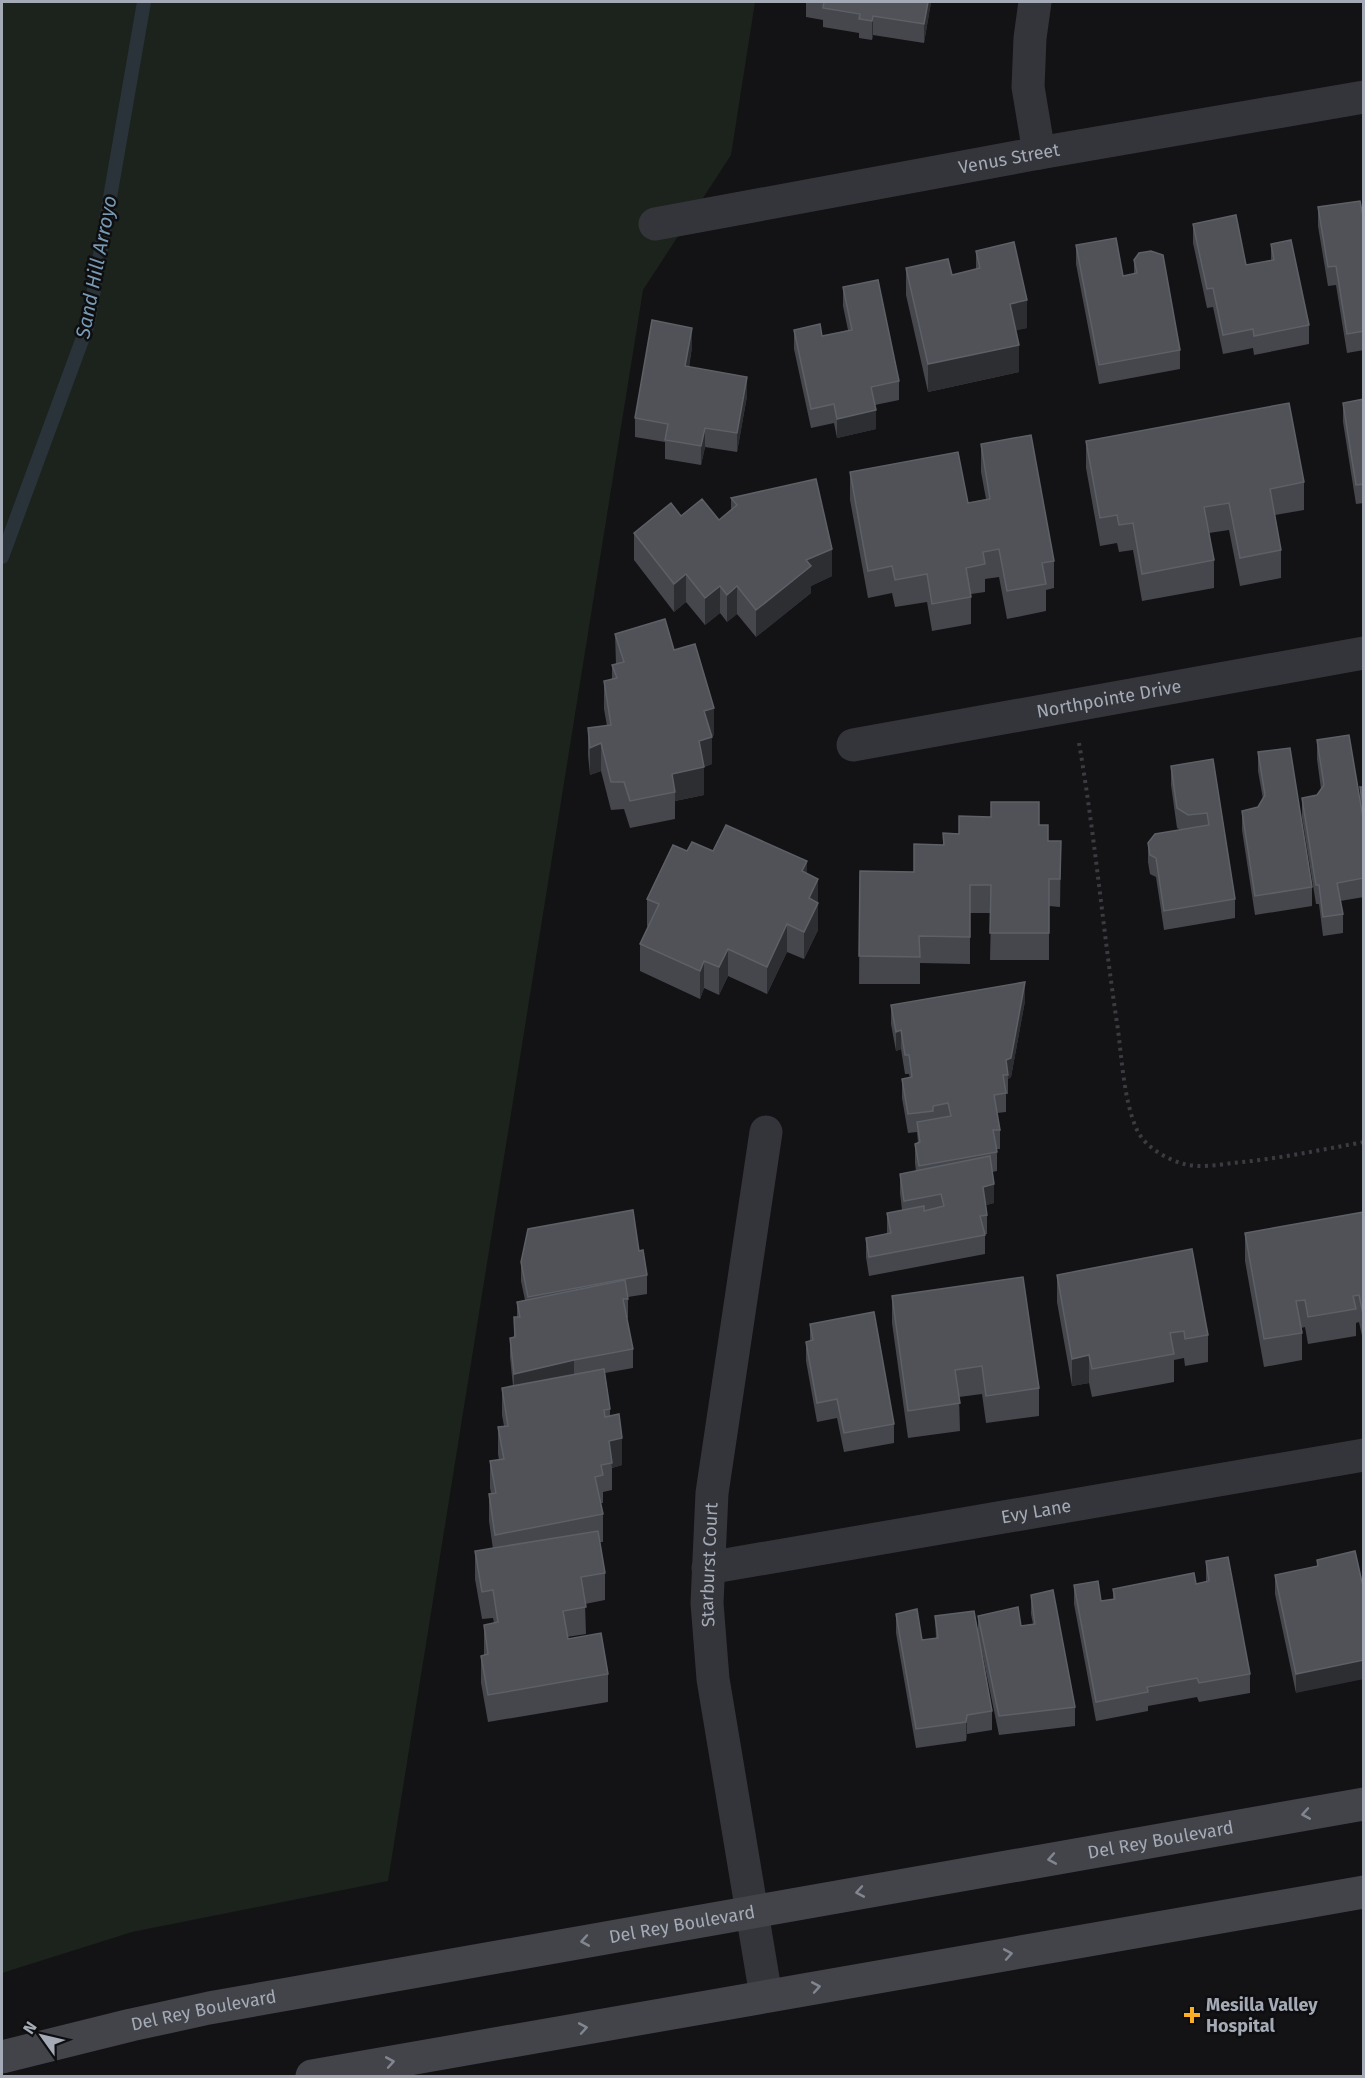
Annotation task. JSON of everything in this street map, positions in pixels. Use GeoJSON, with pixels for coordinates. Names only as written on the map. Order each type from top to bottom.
{"type":"FeatureCollection","features":[{"type":"Feature","properties":{"kind":"main road","name":"Del Rey Boulevard"},"geometry":{"type":"LineString","coordinates":[[2,2057],[131,2025],[267,1998],[1364,1804]]}},
{"type":"Feature","properties":{"kind":"main road"},"geometry":{"type":"LineString","coordinates":[[312,2076],[1364,1892]]}},
{"type":"Feature","properties":{"kind":"street"},"geometry":{"type":"LineString","coordinates":[[1035,2],[1030,38],[1028,87],[1039,153]]}},
{"type":"Feature","properties":{"kind":"street","name":"Venus Street"},"geometry":{"type":"LineString","coordinates":[[655,224],[1039,153],[1364,98]]}},
{"type":"Feature","properties":{"kind":"street","name":"Northpointe Drive"},"geometry":{"type":"LineString","coordinates":[[853,745],[1364,653]]}},
{"type":"Feature","properties":{"kind":"street","name":"Starburst Court"},"geometry":{"type":"LineString","coordinates":[[765,1996],[713,1679],[707,1603],[711,1494],[766,1132]]}},
{"type":"Feature","properties":{"kind":"street","name":"Evy Lane"},"geometry":{"type":"LineString","coordinates":[[708,1568],[1364,1455]]}},
{"type":"Feature","properties":{"kind":"path"},"geometry":{"type":"LineString","coordinates":[[1073,705],[1089,803],[1127,1092],[1138,1132],[1152,1148],[1168,1158],[1186,1164],[1204,1165],[1272,1159],[1364,1142]]}},
{"type":"Feature","properties":{"kind":"shaded area"},"geometry":{"type":"Polygon","coordinates":[[[2,2],[755,2],[731,155],[643,290],[388,1881],[132,1932],[2,1973],[2,2]]]}},
{"type":"Feature","properties":{"kind":"building"},"geometry":{"type":"Polygon","coordinates":[[[824,2],[928,2],[924,24],[873,16],[872,21],[859,19],[860,14],[823,8],[824,2]]]}},
{"type":"Feature","properties":{"kind":"building"},"geometry":{"type":"Polygon","coordinates":[[[1360,201],[1364,222],[1364,331],[1347,334],[1336,266],[1328,267],[1318,207],[1360,201]]]}},
{"type":"Feature","properties":{"kind":"building"},"geometry":{"type":"Polygon","coordinates":[[[1236,215],[1246,265],[1274,260],[1271,244],[1291,240],[1309,325],[1254,336],[1253,329],[1223,335],[1213,288],[1207,289],[1193,224],[1236,215]]]}},
{"type":"Feature","properties":{"kind":"building"},"geometry":{"type":"Polygon","coordinates":[[[1116,238],[1123,276],[1137,273],[1134,260],[1139,253],[1151,251],[1163,255],[1180,350],[1099,365],[1076,245],[1116,238]]]}},
{"type":"Feature","properties":{"kind":"building"},"geometry":{"type":"Polygon","coordinates":[[[1014,242],[1027,300],[1010,304],[1019,345],[928,364],[906,268],[948,259],[952,275],[980,268],[976,251],[1014,242]]]}},
{"type":"Feature","properties":{"kind":"building"},"geometry":{"type":"Polygon","coordinates":[[[878,280],[899,381],[871,387],[876,410],[837,419],[834,404],[811,409],[794,330],[820,324],[822,336],[852,330],[843,287],[878,280]]]}},
{"type":"Feature","properties":{"kind":"building"},"geometry":{"type":"Polygon","coordinates":[[[652,320],[692,328],[685,366],[747,377],[737,433],[705,428],[701,446],[665,440],[668,424],[635,418],[652,320]]]}},
{"type":"Feature","properties":{"kind":"building"},"geometry":{"type":"Polygon","coordinates":[[[1364,399],[1364,484],[1356,485],[1343,403],[1364,399]]]}},
{"type":"Feature","properties":{"kind":"building"},"geometry":{"type":"Polygon","coordinates":[[[1289,403],[1304,482],[1270,489],[1281,550],[1240,558],[1229,503],[1204,507],[1214,560],[1142,574],[1133,523],[1119,525],[1117,515],[1100,518],[1086,441],[1289,403]]]}},
{"type":"Feature","properties":{"kind":"building"},"geometry":{"type":"Polygon","coordinates":[[[1031,435],[1054,561],[1042,563],[1046,584],[1007,591],[999,549],[983,552],[985,564],[966,568],[971,597],[932,604],[927,574],[895,580],[892,566],[868,571],[850,472],[958,452],[968,503],[990,499],[981,444],[1031,435]]]}},
{"type":"Feature","properties":{"kind":"building"},"geometry":{"type":"Polygon","coordinates":[[[816,479],[832,549],[806,560],[811,566],[756,610],[737,586],[727,595],[720,586],[705,598],[686,574],[674,584],[634,533],[671,503],[681,516],[702,499],[719,520],[737,505],[731,498],[816,479]]]}},
{"type":"Feature","properties":{"kind":"building"},"geometry":{"type":"Polygon","coordinates":[[[665,619],[674,650],[695,644],[714,708],[704,711],[712,737],[699,741],[704,767],[672,774],[675,792],[630,801],[624,782],[611,782],[601,743],[590,748],[588,728],[611,725],[604,681],[617,678],[612,665],[624,662],[615,634],[665,619]]]}},
{"type":"Feature","properties":{"kind":"building"},"geometry":{"type":"Polygon","coordinates":[[[1349,735],[1364,824],[1364,878],[1337,883],[1343,914],[1323,917],[1302,798],[1317,795],[1324,785],[1317,740],[1349,735]]]}},
{"type":"Feature","properties":{"kind":"building"},"geometry":{"type":"Polygon","coordinates":[[[1290,748],[1312,887],[1255,896],[1242,811],[1258,807],[1265,795],[1258,752],[1290,748]]]}},
{"type":"Feature","properties":{"kind":"building"},"geometry":{"type":"Polygon","coordinates":[[[1213,759],[1235,899],[1164,911],[1156,858],[1150,855],[1148,843],[1155,834],[1209,825],[1207,813],[1188,815],[1177,808],[1171,766],[1213,759]]]}},
{"type":"Feature","properties":{"kind":"building"},"geometry":{"type":"Polygon","coordinates":[[[1360,787],[1364,787],[1364,809],[1360,787]]]}},
{"type":"Feature","properties":{"kind":"building"},"geometry":{"type":"Polygon","coordinates":[[[991,802],[1039,802],[1039,825],[1048,825],[1048,841],[1061,841],[1060,879],[1049,879],[1049,933],[990,933],[991,885],[970,885],[970,937],[919,936],[920,957],[859,956],[860,871],[914,872],[914,844],[944,845],[943,833],[959,834],[959,816],[991,817],[991,802]]]}},
{"type":"Feature","properties":{"kind":"building"},"geometry":{"type":"Polygon","coordinates":[[[726,825],[807,861],[802,871],[818,879],[809,898],[818,903],[804,932],[787,924],[767,967],[728,949],[719,967],[704,961],[700,971],[640,944],[659,904],[647,899],[673,845],[687,851],[692,842],[713,851],[726,825]]]}},
{"type":"Feature","properties":{"kind":"building"},"geometry":{"type":"Polygon","coordinates":[[[1025,982],[1011,1058],[1006,1060],[1008,1075],[1003,1075],[1006,1093],[994,1095],[1000,1130],[993,1130],[997,1152],[919,1166],[915,1144],[920,1142],[917,1122],[951,1116],[948,1103],[933,1106],[933,1111],[908,1114],[902,1079],[912,1077],[909,1055],[905,1055],[901,1030],[896,1032],[891,1005],[1025,982]]]}},
{"type":"Feature","properties":{"kind":"building"},"geometry":{"type":"Polygon","coordinates":[[[990,1156],[994,1184],[983,1187],[987,1215],[980,1216],[985,1235],[869,1257],[866,1238],[891,1233],[887,1213],[924,1206],[924,1211],[944,1206],[941,1194],[904,1201],[900,1174],[990,1156]]]}},
{"type":"Feature","properties":{"kind":"building"},"geometry":{"type":"Polygon","coordinates":[[[633,1210],[639,1251],[643,1250],[647,1275],[528,1297],[521,1262],[528,1229],[633,1210]]]}},
{"type":"Feature","properties":{"kind":"building"},"geometry":{"type":"Polygon","coordinates":[[[1364,1212],[1364,1318],[1359,1295],[1353,1296],[1356,1309],[1308,1317],[1305,1300],[1296,1301],[1302,1333],[1264,1339],[1245,1233],[1364,1212]]]}},
{"type":"Feature","properties":{"kind":"building"},"geometry":{"type":"Polygon","coordinates":[[[1192,1249],[1208,1335],[1185,1339],[1184,1331],[1170,1333],[1174,1354],[1092,1369],[1089,1355],[1072,1359],[1057,1275],[1192,1249]]]}},
{"type":"Feature","properties":{"kind":"building"},"geometry":{"type":"Polygon","coordinates":[[[1023,1277],[1039,1388],[986,1396],[982,1366],[955,1370],[960,1403],[908,1411],[892,1296],[1023,1277]]]}},
{"type":"Feature","properties":{"kind":"building"},"geometry":{"type":"Polygon","coordinates":[[[625,1280],[628,1299],[623,1299],[633,1349],[514,1374],[510,1338],[515,1337],[514,1317],[520,1317],[517,1302],[625,1280]]]}},
{"type":"Feature","properties":{"kind":"building"},"geometry":{"type":"Polygon","coordinates":[[[874,1312],[894,1424],[844,1433],[837,1399],[817,1403],[806,1342],[813,1340],[810,1324],[874,1312]]]}},
{"type":"Feature","properties":{"kind":"building"},"geometry":{"type":"Polygon","coordinates":[[[604,1369],[610,1409],[604,1410],[605,1417],[619,1414],[622,1438],[609,1441],[612,1463],[601,1465],[603,1475],[595,1477],[603,1514],[495,1535],[489,1494],[496,1493],[490,1461],[504,1459],[498,1427],[508,1426],[502,1388],[604,1369]]]}},
{"type":"Feature","properties":{"kind":"building"},"geometry":{"type":"Polygon","coordinates":[[[598,1531],[605,1573],[581,1577],[586,1607],[563,1611],[568,1639],[601,1633],[608,1674],[488,1695],[481,1656],[488,1654],[484,1625],[498,1622],[493,1590],[482,1592],[475,1551],[598,1531]]]}},
{"type":"Feature","properties":{"kind":"building"},"geometry":{"type":"Polygon","coordinates":[[[1355,1551],[1364,1591],[1364,1660],[1296,1674],[1275,1575],[1318,1566],[1317,1560],[1355,1551]]]}},
{"type":"Feature","properties":{"kind":"building"},"geometry":{"type":"Polygon","coordinates":[[[1228,1557],[1250,1674],[1199,1683],[1197,1678],[1147,1687],[1148,1692],[1096,1702],[1074,1585],[1098,1581],[1101,1601],[1115,1599],[1113,1589],[1194,1573],[1196,1584],[1209,1581],[1206,1561],[1228,1557]]]}},
{"type":"Feature","properties":{"kind":"building"},"geometry":{"type":"Polygon","coordinates":[[[1053,1590],[1075,1707],[999,1716],[978,1616],[1018,1607],[1021,1626],[1035,1624],[1031,1595],[1053,1590]]]}},
{"type":"Feature","properties":{"kind":"building"},"geometry":{"type":"Polygon","coordinates":[[[917,1609],[922,1640],[938,1638],[935,1616],[974,1611],[992,1711],[967,1715],[966,1722],[916,1729],[896,1614],[917,1609]]]}},
{"type":"Feature","properties":{"kind":"waterway","name":"Sand Hill Arroyo"},"geometry":{"type":"LineString","coordinates":[[2,557],[88,324],[144,2]]}},
{"type":"Feature","properties":{"kind":"place","name":"Mesilla Valley Hospital"},"geometry":{"type":"Point","coordinates":[1192,2015]}}]}
